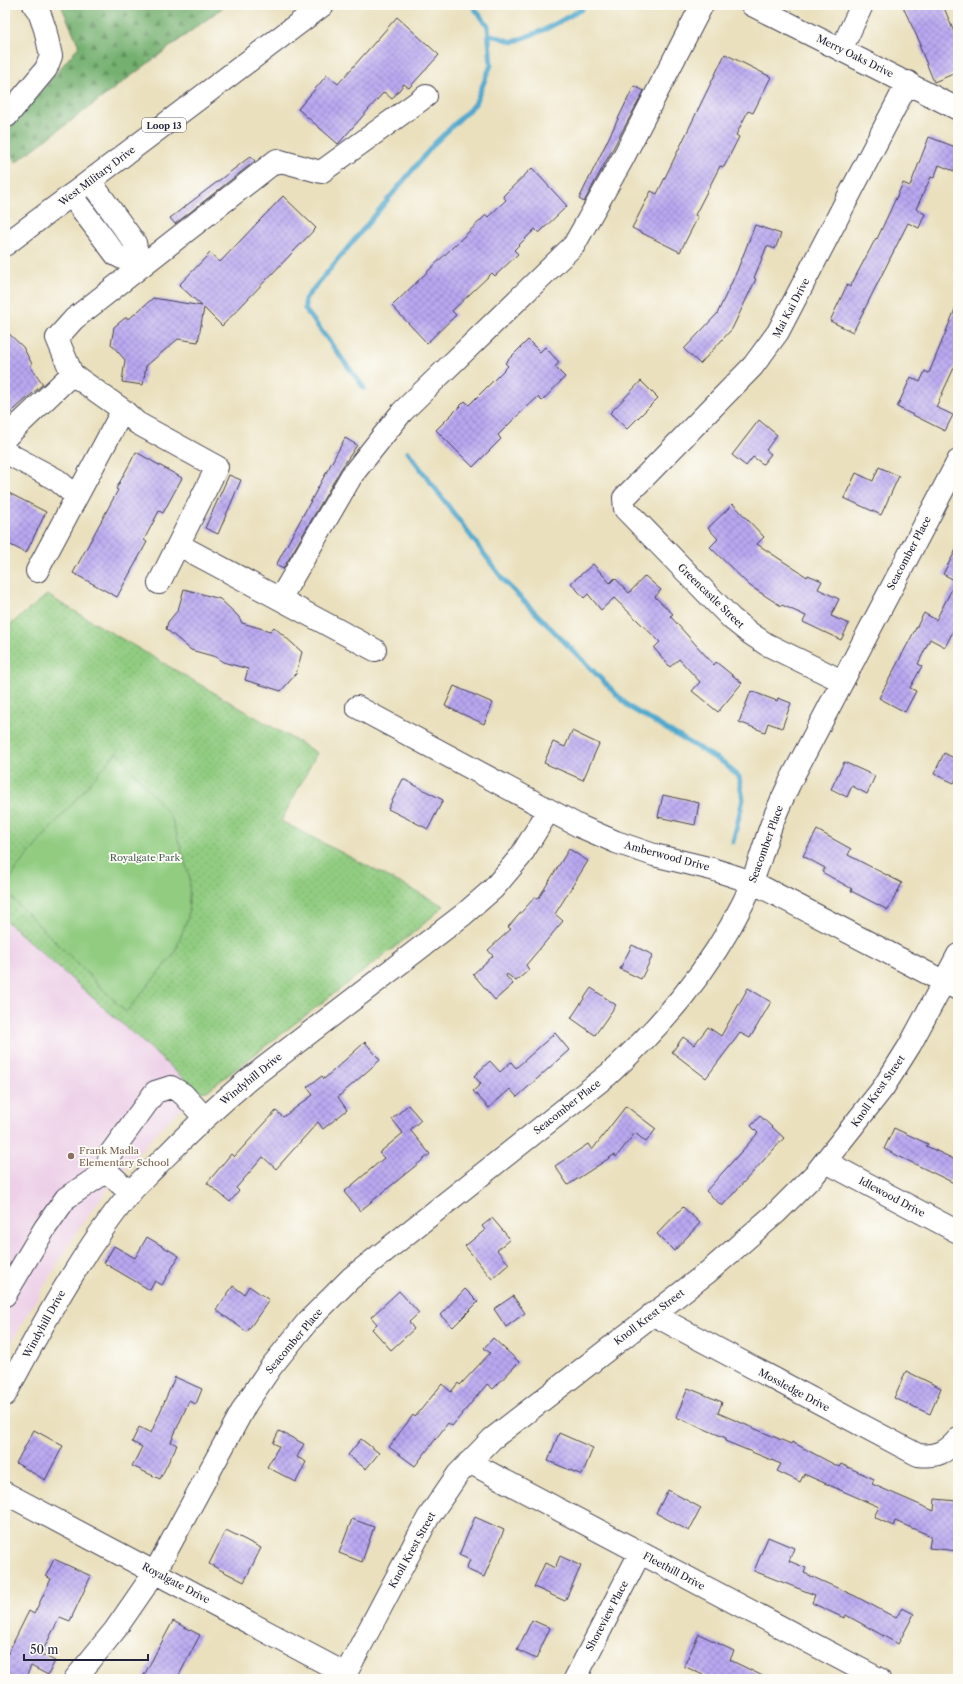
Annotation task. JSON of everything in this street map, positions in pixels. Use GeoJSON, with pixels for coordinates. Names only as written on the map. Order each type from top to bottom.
{"type":"FeatureCollection","features":[{"type":"Feature","properties":{"kind":"street"},"geometry":{"type":"LineString","coordinates":[[7,116],[46,69],[51,56],[45,29],[39,12],[34,5]]}},
{"type":"Feature","properties":{"kind":"street","name":"West Military Drive"},"geometry":{"type":"LineString","coordinates":[[5,245],[323,5]]}},
{"type":"Feature","properties":{"kind":"street"},"geometry":{"type":"LineString","coordinates":[[280,599],[352,475],[402,412],[574,245],[623,158],[702,5]]}},
{"type":"Feature","properties":{"kind":"street","name":"Merry Oaks Drive"},"geometry":{"type":"LineString","coordinates":[[752,5],[908,82],[958,109]]}},
{"type":"Feature","properties":{"kind":"street"},"geometry":{"type":"LineString","coordinates":[[841,50],[862,5]]}},
{"type":"Feature","properties":{"kind":"street","name":"Mai Kai Drive"},"geometry":{"type":"LineString","coordinates":[[624,498],[753,366],[767,349],[778,332],[908,82]]}},
{"type":"Feature","properties":{"kind":"street"},"geometry":{"type":"LineString","coordinates":[[160,584],[217,466],[137,423],[123,410],[72,374],[57,338],[74,319],[277,160],[321,172],[426,96]]}},
{"type":"Feature","properties":{"kind":"street"},"geometry":{"type":"LineString","coordinates":[[90,181],[135,243],[140,267]]}},
{"type":"Feature","properties":{"kind":"street"},"geometry":{"type":"LineString","coordinates":[[71,195],[116,255],[140,267]]}},
{"type":"Feature","properties":{"kind":"street"},"geometry":{"type":"LineString","coordinates":[[5,439],[72,374]]}},
{"type":"Feature","properties":{"kind":"street"},"geometry":{"type":"LineString","coordinates":[[37,571],[123,410]]}},
{"type":"Feature","properties":{"kind":"street"},"geometry":{"type":"LineString","coordinates":[[5,452],[56,480],[76,496]]}},
{"type":"Feature","properties":{"kind":"street","name":"Seacomber Place"},"geometry":{"type":"LineString","coordinates":[[75,1679],[115,1630],[155,1572],[227,1436],[246,1404],[271,1367],[308,1321],[351,1278],[609,1074],[636,1049],[678,1004],[705,969],[723,941],[752,882],[772,822],[793,776],[958,461]]}},
{"type":"Feature","properties":{"kind":"street","name":"Greencastle Street"},"geometry":{"type":"LineString","coordinates":[[624,498],[625,509],[732,619],[766,644],[842,681]]}},
{"type":"Feature","properties":{"kind":"street"},"geometry":{"type":"LineString","coordinates":[[179,545],[375,650]]}},
{"type":"Feature","properties":{"kind":"street","name":"Amberwood Drive"},"geometry":{"type":"LineString","coordinates":[[357,707],[549,810],[616,842],[654,855],[719,871],[752,882],[951,985]]}},
{"type":"Feature","properties":{"kind":"street","name":"Windyhill Drive"},"geometry":{"type":"LineString","coordinates":[[6,1389],[66,1284],[130,1193],[204,1118],[248,1080],[463,915],[493,889],[520,857],[549,810]]}},
{"type":"Feature","properties":{"kind":"street","name":"Knoll Krest Street"},"geometry":{"type":"LineString","coordinates":[[344,1677],[428,1518],[458,1474],[492,1439],[708,1272],[776,1213],[826,1162],[883,1088],[951,985],[958,955]]}},
{"type":"Feature","properties":{"kind":"street"},"geometry":{"type":"LineString","coordinates":[[5,1295],[45,1228],[66,1198],[107,1171],[110,1154],[156,1092],[172,1087],[183,1094],[204,1118]]}},
{"type":"Feature","properties":{"kind":"street","name":"Idlewood Drive"},"geometry":{"type":"LineString","coordinates":[[826,1162],[958,1232]]}},
{"type":"Feature","properties":{"kind":"street"},"geometry":{"type":"LineString","coordinates":[[107,1171],[130,1193]]}},
{"type":"Feature","properties":{"kind":"street","name":"Mossledge Drive"},"geometry":{"type":"LineString","coordinates":[[652,1314],[918,1455],[940,1455],[958,1439]]}},
{"type":"Feature","properties":{"kind":"street","name":"Fleethill Drive"},"geometry":{"type":"LineString","coordinates":[[469,1462],[879,1679]]}},
{"type":"Feature","properties":{"kind":"street","name":"Royalgate Drive"},"geometry":{"type":"LineString","coordinates":[[5,1493],[155,1572],[344,1677]]}},
{"type":"Feature","properties":{"kind":"street","name":"Shoreview Place"},"geometry":{"type":"LineString","coordinates":[[574,1679],[640,1553]]}},
{"type":"Feature","properties":{"kind":"shaded area","name":"Frank Madla Elementary School"},"geometry":{"type":"Polygon","coordinates":[[[5,920],[199,1092],[159,1130],[114,1181],[81,1225],[21,1325],[5,1356],[5,920]]]}},
{"type":"Feature","properties":{"kind":"green space"},"geometry":{"type":"Polygon","coordinates":[[[61,5],[226,5],[16,162],[5,146],[5,134],[79,46],[61,5]]]}},
{"type":"Feature","properties":{"kind":"green space","name":"Royalgate Park"},"geometry":{"type":"Polygon","coordinates":[[[47,595],[317,753],[281,821],[444,906],[413,933],[207,1091],[199,1092],[5,920],[5,629],[47,595]]]}},
{"type":"Feature","properties":{"kind":"green space"},"geometry":{"type":"Polygon","coordinates":[[[117,752],[171,817],[190,878],[188,917],[174,954],[126,1012],[11,897],[7,885],[19,865],[117,752]]]}},
{"type":"Feature","properties":{"kind":"building"},"geometry":{"type":"Polygon","coordinates":[[[902,5],[943,5],[958,42],[958,72],[934,82],[919,45],[921,45],[902,5]]]}},
{"type":"Feature","properties":{"kind":"building"},"geometry":{"type":"Polygon","coordinates":[[[397,17],[439,55],[409,88],[404,84],[392,99],[384,92],[338,144],[298,109],[327,75],[338,84],[397,17]]]}},
{"type":"Feature","properties":{"kind":"building"},"geometry":{"type":"Polygon","coordinates":[[[725,54],[771,77],[753,113],[748,111],[736,135],[739,137],[724,167],[720,166],[695,215],[698,217],[680,252],[632,228],[651,191],[657,194],[725,54]]]}},
{"type":"Feature","properties":{"kind":"building"},"geometry":{"type":"Polygon","coordinates":[[[634,86],[644,91],[584,202],[579,199],[634,86]]]}},
{"type":"Feature","properties":{"kind":"building"},"geometry":{"type":"Polygon","coordinates":[[[929,137],[958,148],[958,160],[954,171],[939,165],[934,178],[931,177],[916,209],[925,214],[919,228],[908,223],[853,332],[830,321],[847,285],[850,287],[876,238],[877,239],[903,183],[910,186],[929,137]]]}},
{"type":"Feature","properties":{"kind":"building"},"geometry":{"type":"Polygon","coordinates":[[[251,156],[255,161],[175,224],[170,218],[251,156]]]}},
{"type":"Feature","properties":{"kind":"building"},"geometry":{"type":"Polygon","coordinates":[[[532,168],[567,206],[539,233],[535,229],[514,250],[518,254],[495,276],[492,273],[452,311],[456,315],[427,343],[392,306],[486,215],[488,217],[506,200],[503,196],[532,168]]]}},
{"type":"Feature","properties":{"kind":"building"},"geometry":{"type":"Polygon","coordinates":[[[283,196],[316,228],[222,326],[204,308],[198,342],[178,339],[146,366],[143,385],[122,382],[125,360],[111,344],[114,327],[125,318],[130,318],[153,298],[202,306],[179,285],[210,253],[220,262],[283,196]]]}},
{"type":"Feature","properties":{"kind":"building"},"geometry":{"type":"Polygon","coordinates":[[[755,225],[781,234],[775,249],[767,246],[754,278],[756,279],[732,329],[700,364],[684,349],[717,314],[737,271],[755,225]]]}},
{"type":"Feature","properties":{"kind":"building"},"geometry":{"type":"Polygon","coordinates":[[[958,302],[958,359],[936,407],[953,415],[945,431],[897,407],[911,377],[920,382],[925,371],[929,373],[958,302]]]}},
{"type":"Feature","properties":{"kind":"building"},"geometry":{"type":"Polygon","coordinates":[[[5,330],[23,347],[32,364],[30,366],[43,384],[5,418],[5,330]]]}},
{"type":"Feature","properties":{"kind":"building"},"geometry":{"type":"Polygon","coordinates":[[[528,340],[540,352],[545,347],[559,362],[555,367],[565,377],[542,401],[538,397],[515,418],[498,435],[501,439],[473,467],[436,430],[465,401],[469,405],[508,366],[505,363],[528,340]]]}},
{"type":"Feature","properties":{"kind":"building"},"geometry":{"type":"Polygon","coordinates":[[[641,381],[658,398],[627,429],[610,413],[641,381]]]}},
{"type":"Feature","properties":{"kind":"building"},"geometry":{"type":"Polygon","coordinates":[[[759,420],[777,435],[766,450],[771,454],[763,464],[753,457],[746,466],[732,455],[759,420]]]}},
{"type":"Feature","properties":{"kind":"building"},"geometry":{"type":"Polygon","coordinates":[[[345,438],[357,445],[341,469],[283,569],[276,565],[345,438]]]}},
{"type":"Feature","properties":{"kind":"building"},"geometry":{"type":"Polygon","coordinates":[[[136,452],[182,478],[163,513],[159,511],[144,540],[147,542],[117,597],[73,573],[118,490],[116,489],[136,452]]]}},
{"type":"Feature","properties":{"kind":"building"},"geometry":{"type":"Polygon","coordinates":[[[879,467],[899,476],[881,515],[844,498],[856,473],[873,481],[879,467]]]}},
{"type":"Feature","properties":{"kind":"building"},"geometry":{"type":"Polygon","coordinates":[[[229,475],[241,480],[218,534],[205,528],[229,475]]]}},
{"type":"Feature","properties":{"kind":"building"},"geometry":{"type":"Polygon","coordinates":[[[5,491],[46,512],[26,553],[5,542],[5,491]]]}},
{"type":"Feature","properties":{"kind":"building"},"geometry":{"type":"Polygon","coordinates":[[[733,504],[764,537],[757,544],[807,577],[808,575],[822,581],[818,589],[839,599],[831,616],[849,624],[841,640],[803,622],[806,616],[782,605],[781,606],[750,586],[710,547],[718,539],[708,528],[733,504]]]}},
{"type":"Feature","properties":{"kind":"building"},"geometry":{"type":"Polygon","coordinates":[[[958,546],[958,622],[945,647],[930,639],[918,664],[922,666],[910,688],[916,691],[905,712],[879,698],[924,613],[936,620],[956,581],[943,574],[958,546]]]}},
{"type":"Feature","properties":{"kind":"building"},"geometry":{"type":"Polygon","coordinates":[[[593,564],[610,583],[615,578],[629,593],[645,576],[661,590],[655,597],[673,614],[670,616],[714,665],[716,662],[742,683],[718,712],[692,691],[700,682],[679,659],[670,667],[654,648],[660,642],[614,598],[601,610],[588,594],[584,598],[571,583],[593,564]]]}},
{"type":"Feature","properties":{"kind":"building"},"geometry":{"type":"Polygon","coordinates":[[[184,589],[220,599],[238,616],[242,623],[270,631],[274,627],[302,652],[296,674],[281,691],[245,680],[248,669],[223,662],[216,657],[191,650],[166,629],[168,622],[178,610],[184,589]]]}},
{"type":"Feature","properties":{"kind":"building"},"geometry":{"type":"Polygon","coordinates":[[[454,686],[493,703],[484,724],[445,706],[454,686]]]}},
{"type":"Feature","properties":{"kind":"building"},"geometry":{"type":"Polygon","coordinates":[[[751,691],[777,701],[778,698],[791,703],[782,728],[768,723],[765,732],[739,722],[751,691]]]}},
{"type":"Feature","properties":{"kind":"building"},"geometry":{"type":"Polygon","coordinates":[[[572,731],[599,744],[583,780],[544,763],[553,742],[565,747],[572,731]]]}},
{"type":"Feature","properties":{"kind":"building"},"geometry":{"type":"Polygon","coordinates":[[[944,753],[958,760],[958,775],[954,783],[934,774],[944,753]]]}},
{"type":"Feature","properties":{"kind":"building"},"geometry":{"type":"Polygon","coordinates":[[[844,762],[875,776],[867,794],[852,786],[847,797],[831,789],[844,762]]]}},
{"type":"Feature","properties":{"kind":"building"},"geometry":{"type":"Polygon","coordinates":[[[403,779],[443,800],[428,829],[388,809],[403,779]]]}},
{"type":"Feature","properties":{"kind":"building"},"geometry":{"type":"Polygon","coordinates":[[[663,795],[699,803],[695,825],[658,817],[663,795]]]}},
{"type":"Feature","properties":{"kind":"building"},"geometry":{"type":"Polygon","coordinates":[[[817,830],[851,849],[848,855],[902,883],[888,910],[851,891],[852,889],[822,872],[825,868],[803,856],[817,830]]]}},
{"type":"Feature","properties":{"kind":"building"},"geometry":{"type":"Polygon","coordinates":[[[569,849],[588,861],[555,914],[563,921],[526,965],[529,970],[516,981],[507,974],[506,976],[513,984],[495,1000],[473,974],[493,956],[488,950],[511,929],[508,927],[535,897],[538,899],[569,849]]]}},
{"type":"Feature","properties":{"kind":"building"},"geometry":{"type":"Polygon","coordinates":[[[632,945],[653,955],[641,979],[620,969],[632,945]]]}},
{"type":"Feature","properties":{"kind":"building"},"geometry":{"type":"Polygon","coordinates":[[[591,988],[616,1005],[595,1035],[571,1018],[591,988]]]}},
{"type":"Feature","properties":{"kind":"building"},"geometry":{"type":"Polygon","coordinates":[[[748,988],[771,1002],[750,1038],[740,1033],[706,1078],[672,1052],[683,1037],[694,1045],[708,1027],[721,1036],[748,988]]]}},
{"type":"Feature","properties":{"kind":"building"},"geometry":{"type":"Polygon","coordinates":[[[555,1033],[569,1050],[517,1097],[510,1089],[489,1108],[473,1091],[481,1084],[474,1076],[490,1061],[500,1072],[511,1062],[516,1068],[555,1033]]]}},
{"type":"Feature","properties":{"kind":"building"},"geometry":{"type":"Polygon","coordinates":[[[365,1042],[380,1060],[338,1097],[347,1110],[323,1129],[318,1122],[276,1169],[263,1157],[236,1188],[239,1191],[230,1202],[207,1183],[231,1154],[234,1157],[276,1111],[283,1117],[313,1095],[307,1087],[322,1076],[324,1079],[365,1042]]]}},
{"type":"Feature","properties":{"kind":"building"},"geometry":{"type":"Polygon","coordinates":[[[408,1105],[421,1120],[410,1130],[430,1154],[360,1211],[344,1192],[384,1158],[379,1153],[403,1133],[392,1119],[408,1105]]]}},
{"type":"Feature","properties":{"kind":"building"},"geometry":{"type":"Polygon","coordinates":[[[626,1106],[656,1129],[646,1142],[635,1133],[616,1157],[614,1155],[568,1185],[555,1166],[588,1144],[592,1150],[626,1106]]]}},
{"type":"Feature","properties":{"kind":"building"},"geometry":{"type":"Polygon","coordinates":[[[760,1116],[784,1138],[722,1206],[706,1191],[758,1133],[751,1126],[760,1116]]]}},
{"type":"Feature","properties":{"kind":"building"},"geometry":{"type":"Polygon","coordinates":[[[894,1128],[928,1144],[926,1146],[958,1161],[958,1185],[884,1149],[894,1128]]]}},
{"type":"Feature","properties":{"kind":"building"},"geometry":{"type":"Polygon","coordinates":[[[683,1207],[700,1223],[674,1251],[657,1234],[683,1207]]]}},
{"type":"Feature","properties":{"kind":"building"},"geometry":{"type":"Polygon","coordinates":[[[492,1218],[510,1239],[497,1250],[509,1264],[492,1279],[465,1246],[485,1230],[482,1226],[492,1218]]]}},
{"type":"Feature","properties":{"kind":"building"},"geometry":{"type":"Polygon","coordinates":[[[147,1237],[179,1256],[162,1285],[155,1281],[150,1290],[104,1263],[114,1246],[135,1258],[147,1237]]]}},
{"type":"Feature","properties":{"kind":"building"},"geometry":{"type":"Polygon","coordinates":[[[233,1286],[244,1294],[249,1286],[269,1300],[247,1332],[216,1310],[233,1286]]]}},
{"type":"Feature","properties":{"kind":"building"},"geometry":{"type":"Polygon","coordinates":[[[465,1289],[478,1302],[453,1327],[440,1315],[465,1289]]]}},
{"type":"Feature","properties":{"kind":"building"},"geometry":{"type":"Polygon","coordinates":[[[399,1291],[419,1313],[409,1322],[414,1329],[391,1350],[372,1329],[377,1324],[371,1317],[399,1291]]]}},
{"type":"Feature","properties":{"kind":"building"},"geometry":{"type":"Polygon","coordinates":[[[513,1296],[525,1313],[506,1327],[494,1309],[513,1296]]]}},
{"type":"Feature","properties":{"kind":"building"},"geometry":{"type":"Polygon","coordinates":[[[493,1338],[519,1362],[493,1389],[487,1384],[452,1426],[448,1423],[415,1466],[389,1447],[413,1415],[415,1417],[442,1384],[451,1392],[458,1383],[460,1385],[490,1353],[484,1348],[493,1338]]]}},
{"type":"Feature","properties":{"kind":"building"},"geometry":{"type":"Polygon","coordinates":[[[906,1371],[941,1388],[930,1414],[894,1398],[906,1371]]]}},
{"type":"Feature","properties":{"kind":"building"},"geometry":{"type":"Polygon","coordinates":[[[175,1377],[202,1389],[196,1404],[189,1401],[171,1442],[177,1445],[160,1479],[132,1466],[142,1447],[132,1442],[139,1427],[151,1433],[175,1377]]]}},
{"type":"Feature","properties":{"kind":"building"},"geometry":{"type":"Polygon","coordinates":[[[688,1388],[722,1402],[718,1413],[791,1444],[792,1442],[839,1467],[841,1464],[874,1479],[872,1484],[934,1511],[935,1499],[958,1501],[958,1551],[929,1548],[931,1536],[895,1521],[893,1526],[874,1517],[879,1507],[804,1474],[800,1482],[777,1471],[781,1464],[725,1441],[726,1438],[676,1417],[688,1388]]]}},
{"type":"Feature","properties":{"kind":"building"},"geometry":{"type":"Polygon","coordinates":[[[34,1430],[63,1446],[45,1480],[16,1463],[34,1430]]]}},
{"type":"Feature","properties":{"kind":"building"},"geometry":{"type":"Polygon","coordinates":[[[279,1431],[304,1444],[297,1457],[306,1462],[296,1482],[267,1467],[279,1446],[273,1443],[279,1431]]]}},
{"type":"Feature","properties":{"kind":"building"},"geometry":{"type":"Polygon","coordinates":[[[559,1433],[593,1448],[582,1475],[548,1461],[559,1433]]]}},
{"type":"Feature","properties":{"kind":"building"},"geometry":{"type":"Polygon","coordinates":[[[361,1439],[379,1453],[366,1469],[348,1455],[361,1439]]]}},
{"type":"Feature","properties":{"kind":"building"},"geometry":{"type":"Polygon","coordinates":[[[668,1490],[701,1508],[689,1531],[656,1513],[668,1490]]]}},
{"type":"Feature","properties":{"kind":"building"},"geometry":{"type":"Polygon","coordinates":[[[475,1517],[504,1530],[484,1577],[466,1569],[470,1560],[459,1555],[475,1517]]]}},
{"type":"Feature","properties":{"kind":"building"},"geometry":{"type":"Polygon","coordinates":[[[352,1519],[374,1527],[362,1562],[339,1553],[352,1519]]]}},
{"type":"Feature","properties":{"kind":"building"},"geometry":{"type":"Polygon","coordinates":[[[226,1530],[261,1548],[244,1582],[209,1564],[226,1530]]]}},
{"type":"Feature","properties":{"kind":"building"},"geometry":{"type":"Polygon","coordinates":[[[768,1537],[794,1548],[789,1561],[806,1568],[804,1573],[855,1596],[896,1618],[902,1608],[914,1614],[898,1644],[846,1615],[844,1618],[812,1603],[815,1595],[754,1571],[768,1537]]]}},
{"type":"Feature","properties":{"kind":"building"},"geometry":{"type":"Polygon","coordinates":[[[560,1556],[581,1566],[565,1601],[534,1587],[545,1563],[555,1568],[560,1556]]]}},
{"type":"Feature","properties":{"kind":"building"},"geometry":{"type":"Polygon","coordinates":[[[54,1559],[91,1576],[70,1621],[60,1617],[41,1654],[55,1661],[48,1675],[31,1666],[25,1679],[5,1679],[5,1659],[29,1611],[34,1614],[51,1579],[46,1576],[54,1559]]]}},
{"type":"Feature","properties":{"kind":"building"},"geometry":{"type":"Polygon","coordinates":[[[532,1620],[550,1628],[536,1659],[517,1650],[532,1620]]]}},
{"type":"Feature","properties":{"kind":"building"},"geometry":{"type":"Polygon","coordinates":[[[173,1621],[200,1635],[177,1679],[142,1679],[173,1621]]]}},
{"type":"Feature","properties":{"kind":"building"},"geometry":{"type":"Polygon","coordinates":[[[699,1634],[734,1651],[730,1660],[769,1679],[711,1679],[684,1666],[699,1634]]]}},
{"type":"Feature","properties":{"kind":"waterway"},"geometry":{"type":"LineString","coordinates":[[364,388],[305,309],[305,299],[435,143],[475,104],[491,65],[488,26],[472,5]]}},
{"type":"Feature","properties":{"kind":"waterway"},"geometry":{"type":"LineString","coordinates":[[489,34],[513,42],[546,29],[582,9],[584,5]]}},
{"type":"Feature","properties":{"kind":"waterway"},"geometry":{"type":"LineString","coordinates":[[408,452],[505,582],[629,707],[724,763],[739,777],[743,799],[733,842]]}},
{"type":"Feature","properties":{"kind":"place","name":"Frank Madla Elementary School"},"geometry":{"type":"Point","coordinates":[71,1156]}}]}
